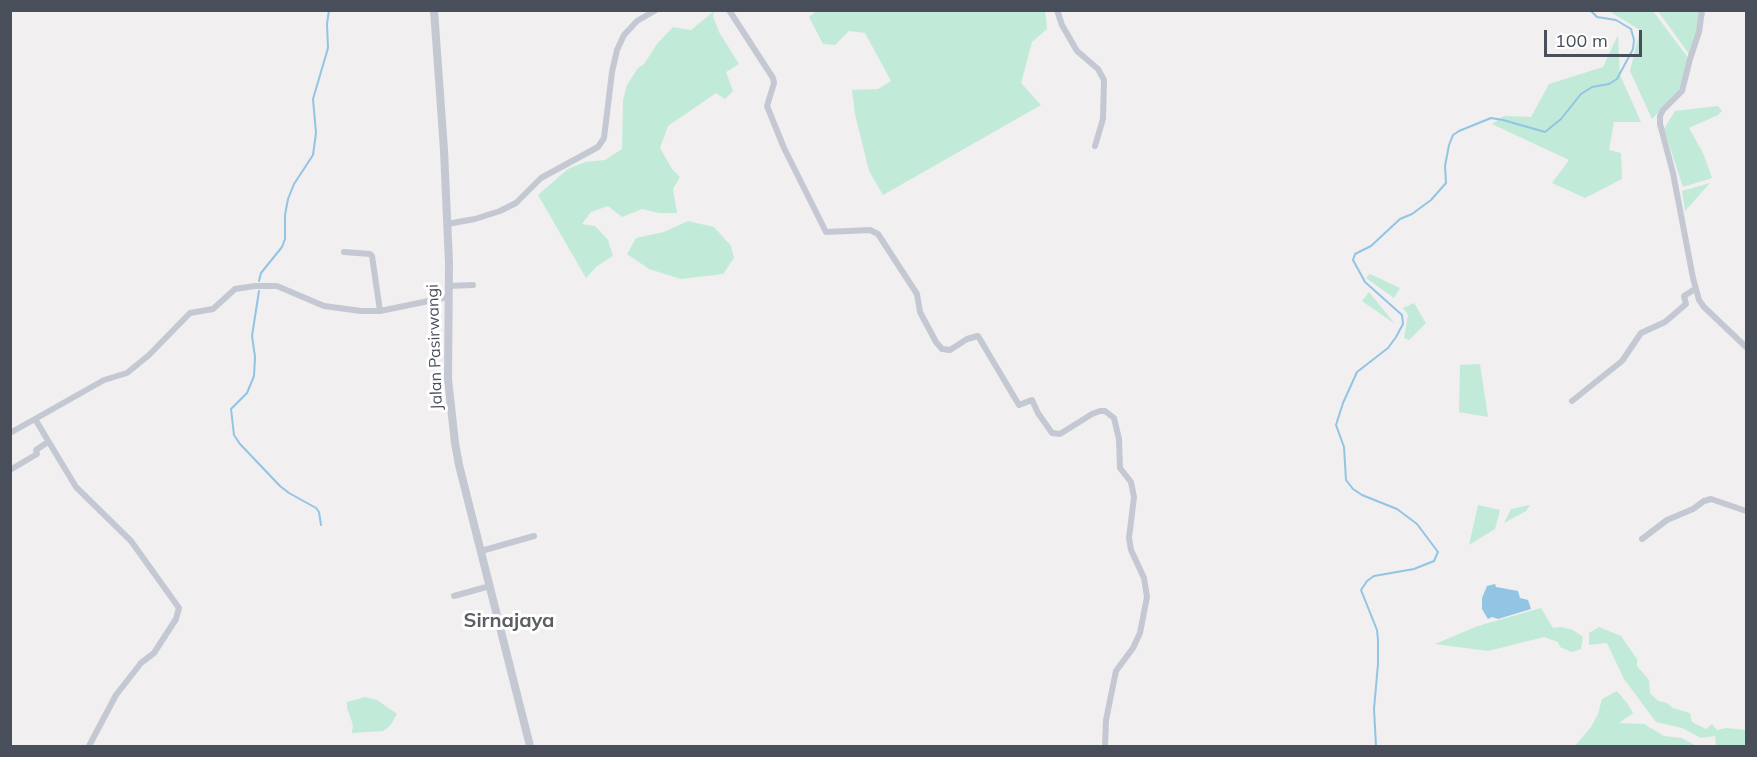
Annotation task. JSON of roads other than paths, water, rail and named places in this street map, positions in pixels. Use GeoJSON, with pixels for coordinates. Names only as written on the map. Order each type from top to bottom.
{"type":"FeatureCollection","features":[{"type":"Feature","properties":{"kind":"street","name":"Jalan Pasirwangi"},"geometry":{"type":"LineString","coordinates":[[434,10],[447,224],[448,379],[455,443],[530,747]]}},
{"type":"Feature","properties":{"kind":"street"},"geometry":{"type":"LineString","coordinates":[[447,224],[475,219],[516,203],[541,178],[598,147],[604,138],[617,50],[624,35],[637,21],[656,10]]}},
{"type":"Feature","properties":{"kind":"street"},"geometry":{"type":"LineString","coordinates":[[729,10],[773,78],[774,83],[767,106],[784,148],[826,232],[870,230],[878,234],[917,294],[920,312],[936,342],[942,348],[950,350],[967,339],[978,336],[1019,405],[1032,400],[1052,433],[1060,434],[1100,411],[1105,411],[1114,417],[1119,438],[1119,468],[1131,482],[1134,497],[1129,538],[1131,550],[1144,578],[1147,597],[1140,633],[1133,648],[1116,672],[1106,720],[1105,747]]}},
{"type":"Feature","properties":{"kind":"street"},"geometry":{"type":"LineString","coordinates":[[1057,10],[1062,25],[1077,51],[1098,69],[1104,80],[1103,119],[1095,146]]}},
{"type":"Feature","properties":{"kind":"street"},"geometry":{"type":"LineString","coordinates":[[1702,10],[1700,32],[1682,91],[1663,110],[1660,124],[1673,173],[1695,289],[1704,307],[1746,347]]}},
{"type":"Feature","properties":{"kind":"street"},"geometry":{"type":"LineString","coordinates":[[344,252],[372,256],[380,311]]}},
{"type":"Feature","properties":{"kind":"street"},"geometry":{"type":"LineString","coordinates":[[448,286],[472,285]]}},
{"type":"Feature","properties":{"kind":"street"},"geometry":{"type":"LineString","coordinates":[[10,433],[104,380],[127,373],[149,355],[190,313],[213,309],[235,289],[277,286],[324,306],[361,311],[380,311],[448,297]]}},
{"type":"Feature","properties":{"kind":"street"},"geometry":{"type":"LineString","coordinates":[[1572,401],[1622,360],[1641,333],[1665,322],[1686,304],[1684,296],[1695,289]]}},
{"type":"Feature","properties":{"kind":"street"},"geometry":{"type":"LineString","coordinates":[[35,419],[76,487],[131,541],[179,608],[176,619],[154,653],[141,663],[116,695],[88,747]]}},
{"type":"Feature","properties":{"kind":"street"},"geometry":{"type":"LineString","coordinates":[[10,470],[37,454],[36,450],[48,442]]}},
{"type":"Feature","properties":{"kind":"street"},"geometry":{"type":"LineString","coordinates":[[1642,539],[1666,520],[1693,509],[1704,501],[1711,500],[1746,511]]}},
{"type":"Feature","properties":{"kind":"street"},"geometry":{"type":"LineString","coordinates":[[481,551],[534,536]]}},
{"type":"Feature","properties":{"kind":"street"},"geometry":{"type":"LineString","coordinates":[[454,596],[490,586]]}},
{"type":"Feature","properties":{"kind":"water"},"geometry":{"type":"Polygon","coordinates":[[[1495,584],[1496,587],[1518,591],[1520,598],[1528,600],[1531,609],[1498,619],[1492,617],[1488,619],[1482,609],[1482,598],[1487,586],[1495,584]]]}},
{"type":"Feature","properties":{"kind":"waterway"},"geometry":{"type":"LineString","coordinates":[[259,281],[261,273],[282,247],[285,239],[288,199],[294,184],[313,155],[316,133],[313,99],[328,48],[329,10]]}},
{"type":"Feature","properties":{"kind":"waterway"},"geometry":{"type":"LineString","coordinates":[[1376,746],[1374,709],[1378,640],[1377,630],[1361,590],[1374,576],[1414,569],[1434,561],[1438,552],[1417,524],[1397,509],[1362,495],[1346,480],[1344,447],[1336,425],[1343,403],[1357,372],[1388,348],[1403,324],[1402,315],[1365,282],[1353,260],[1355,254],[1371,246],[1400,219],[1412,214],[1431,200],[1446,183],[1445,166],[1453,135],[1491,118],[1545,132],[1561,119],[1581,94],[1592,87],[1609,84],[1617,79],[1633,49],[1634,40],[1631,29],[1616,20],[1597,17],[1590,10]]}},
{"type":"Feature","properties":{"kind":"waterway"},"geometry":{"type":"LineString","coordinates":[[259,291],[252,336],[255,357],[254,376],[247,393],[231,409],[234,435],[280,486],[316,508],[321,525]]}},
{"type":"Feature","properties":{"kind":"district","name":"Sirnajaya"},"geometry":{"type":"Point","coordinates":[509,621]}}]}
